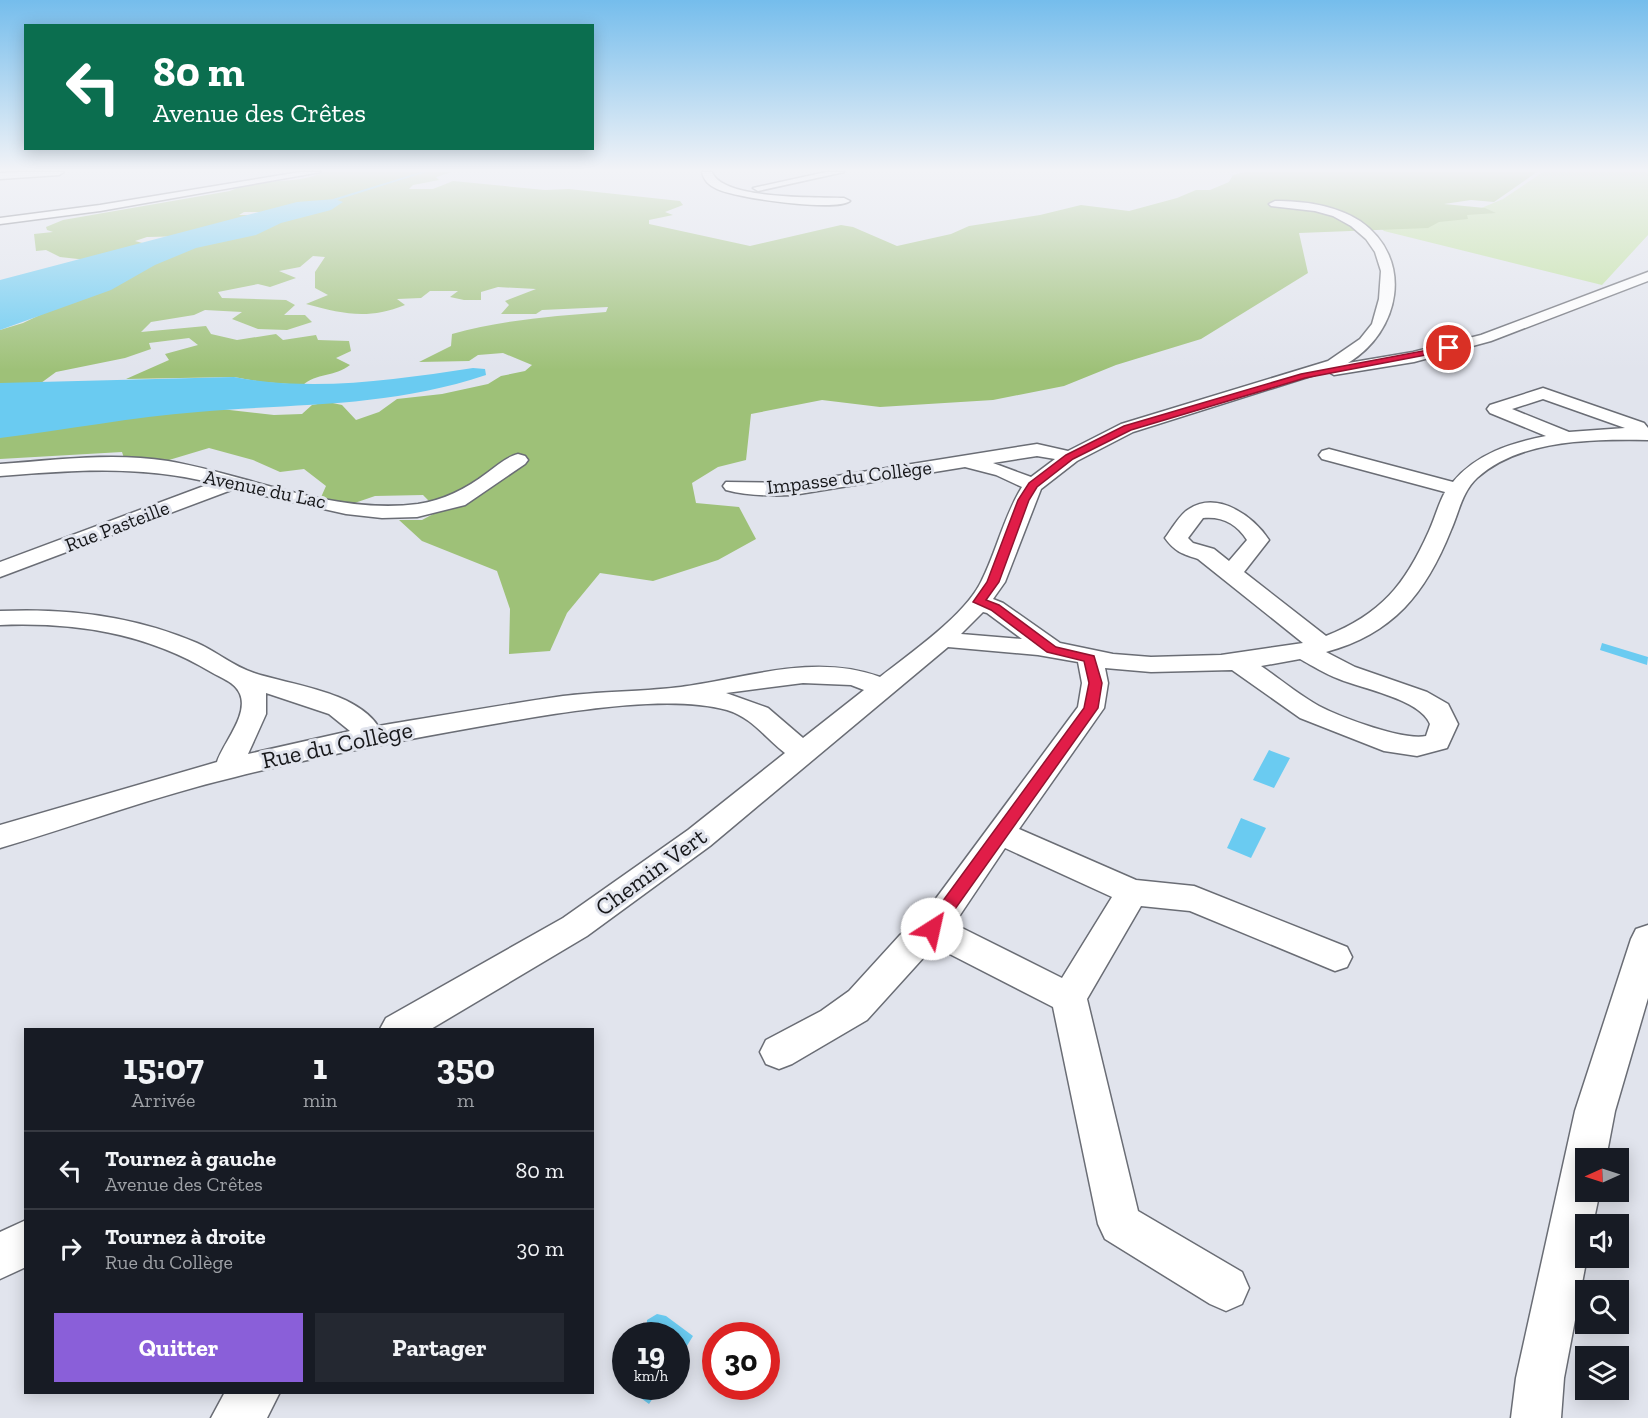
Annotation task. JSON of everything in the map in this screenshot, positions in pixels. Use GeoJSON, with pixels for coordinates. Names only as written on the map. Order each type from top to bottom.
{"type":"FeatureCollection","features":[{"type":"Feature","properties":{"kind":"street"},"geometry":{"type":"LineString","coordinates":[[1304,375],[1357,350],[1374,334],[1382,319],[1389,276],[1383,256],[1369,238]]}},
{"type":"Feature","properties":{"kind":"street"},"geometry":{"type":"LineString","coordinates":[[884,688],[943,639],[979,602],[993,582],[1024,500],[1033,485],[1070,457],[1127,428],[1304,375],[1396,360],[1449,348],[1516,328],[1648,276]]}},
{"type":"Feature","properties":{"kind":"street"},"geometry":{"type":"LineString","coordinates":[[1357,350],[1406,353],[1449,348]]}},
{"type":"Feature","properties":{"kind":"street"},"geometry":{"type":"LineString","coordinates":[[1357,350],[1396,360]]}},
{"type":"Feature","properties":{"kind":"street"},"geometry":{"type":"LineString","coordinates":[[1564,437],[1496,409],[1543,393],[1645,430]]}},
{"type":"Feature","properties":{"kind":"street"},"geometry":{"type":"LineString","coordinates":[[943,639],[963,643],[1052,649],[1090,659],[1162,664],[1236,662],[1272,658],[1312,648],[1346,636],[1384,616],[1409,588],[1440,531],[1456,489],[1482,464],[1515,450],[1564,437],[1645,430]]}},
{"type":"Feature","properties":{"kind":"street","name":"Impasse du Collège"},"geometry":{"type":"LineString","coordinates":[[733,486],[771,490],[793,489],[1037,450],[1070,457]]}},
{"type":"Feature","properties":{"kind":"street"},"geometry":{"type":"LineString","coordinates":[[1329,455],[1456,489]]}},
{"type":"Feature","properties":{"kind":"street","name":"Avenue du Lac"},"geometry":{"type":"LineString","coordinates":[[0,470],[130,465],[165,467],[313,501],[385,511],[421,510],[449,503],[482,486],[518,460]]}},
{"type":"Feature","properties":{"kind":"street","name":"Impasse du Collège"},"geometry":{"type":"LineString","coordinates":[[964,462],[983,464],[1033,485]]}},
{"type":"Feature","properties":{"kind":"street","name":"Rue Pasteille"},"geometry":{"type":"LineString","coordinates":[[0,570],[233,482]]}},
{"type":"Feature","properties":{"kind":"street"},"geometry":{"type":"LineString","coordinates":[[1231,573],[1312,648],[1346,673],[1418,698],[1438,710],[1444,724],[1437,742],[1417,747],[1394,744],[1310,712],[1236,662]]}},
{"type":"Feature","properties":{"kind":"street"},"geometry":{"type":"LineString","coordinates":[[979,602],[995,608],[1052,649]]}},
{"type":"Feature","properties":{"kind":"street"},"geometry":{"type":"LineString","coordinates":[[0,618],[65,617],[139,632],[189,649],[240,676],[350,712],[364,726],[364,737]]}},
{"type":"Feature","properties":{"kind":"street"},"geometry":{"type":"LineString","coordinates":[[779,1052],[862,1002],[896,965],[914,940],[932,929],[1091,708],[1095,683],[1090,659]]}},
{"type":"Feature","properties":{"kind":"street","name":"Rue du Collège"},"geometry":{"type":"LineString","coordinates":[[0,837],[42,822],[230,768],[364,737],[565,704],[682,695],[736,683],[803,675],[855,677],[884,688]]}},
{"type":"Feature","properties":{"kind":"street"},"geometry":{"type":"LineString","coordinates":[[230,768],[231,755],[255,710],[253,694],[240,676]]}},
{"type":"Feature","properties":{"kind":"street","name":"Chemin Vert"},"geometry":{"type":"LineString","coordinates":[[401,1028],[575,927],[699,838],[884,688]]}},
{"type":"Feature","properties":{"kind":"street","name":"Rue du Collège"},"geometry":{"type":"LineString","coordinates":[[682,695],[746,706],[768,720],[789,744],[806,752]]}},
{"type":"Feature","properties":{"kind":"street"},"geometry":{"type":"LineString","coordinates":[[999,833],[1132,892],[1194,899],[1335,957]]}},
{"type":"Feature","properties":{"kind":"street"},"geometry":{"type":"LineString","coordinates":[[1132,892],[1069,998],[1120,1224],[1226,1288]]}},
{"type":"Feature","properties":{"kind":"street"},"geometry":{"type":"LineString","coordinates":[[932,929],[1069,998]]}},
{"type":"Feature","properties":{"kind":"street"},"geometry":{"type":"LineString","coordinates":[[1536,1418],[1540,1378],[1595,1111],[1648,939]]}},
{"type":"Feature","properties":{"kind":"street"},"geometry":{"type":"LineString","coordinates":[[0,1257],[24,1243]]}},
{"type":"Feature","properties":{"kind":"street"},"geometry":{"type":"LineString","coordinates":[[236,1418],[254,1394]]}},
{"type":"Feature","properties":{"kind":"green space"},"geometry":{"type":"Polygon","coordinates":[[[34,238],[143,238],[135,241],[150,245],[87,260],[60,257],[46,250],[36,251],[34,238]]]}},
{"type":"Feature","properties":{"kind":"green space"},"geometry":{"type":"Polygon","coordinates":[[[210,238],[714,238],[750,246],[784,238],[879,238],[897,246],[932,238],[1300,238],[1308,273],[1201,339],[1116,365],[1064,386],[993,400],[880,407],[822,400],[751,414],[746,460],[718,467],[692,483],[696,503],[739,507],[756,539],[718,560],[653,581],[600,573],[567,613],[550,651],[509,654],[510,609],[497,571],[422,541],[399,520],[422,520],[439,511],[423,495],[375,496],[340,508],[318,504],[326,486],[304,469],[280,472],[253,460],[209,448],[169,460],[124,458],[122,452],[0,459],[0,435],[212,408],[274,415],[302,414],[312,405],[328,402],[342,405],[356,420],[379,412],[397,399],[442,394],[488,384],[501,376],[525,371],[532,365],[503,353],[478,355],[469,361],[419,362],[451,346],[452,334],[509,322],[606,312],[608,307],[542,310],[536,314],[501,314],[509,305],[505,301],[536,289],[498,287],[481,292],[481,300],[450,297],[458,291],[430,291],[421,298],[397,299],[405,305],[391,310],[367,314],[344,313],[306,304],[328,295],[315,288],[315,272],[325,257],[313,256],[300,267],[279,271],[296,278],[270,287],[258,284],[218,292],[222,298],[286,300],[295,305],[284,315],[305,315],[312,322],[287,330],[258,329],[232,319],[242,312],[205,310],[194,315],[151,322],[141,332],[206,326],[211,334],[237,340],[276,334],[283,340],[316,335],[318,340],[349,341],[351,351],[336,358],[350,365],[338,372],[308,381],[303,385],[234,377],[126,379],[169,360],[165,354],[198,345],[189,338],[149,343],[151,349],[125,358],[56,372],[41,383],[0,383],[0,330],[23,323],[147,264],[210,238]]]}},
{"type":"Feature","properties":{"kind":"green space"},"geometry":{"type":"Polygon","coordinates":[[[1413,238],[1645,238],[1602,285],[1413,238]]]}},
{"type":"Feature","properties":{"kind":"water"},"geometry":{"type":"Polygon","coordinates":[[[159,238],[241,238],[196,248],[155,265],[111,290],[0,330],[0,280],[159,238]]]}},
{"type":"Feature","properties":{"kind":"water"},"geometry":{"type":"Polygon","coordinates":[[[473,368],[485,369],[486,375],[449,386],[378,399],[173,414],[0,438],[0,383],[234,377],[294,384],[324,384],[413,377],[473,368]]]}},
{"type":"Feature","properties":{"kind":"water"},"geometry":{"type":"Polygon","coordinates":[[[1602,643],[1648,657],[1647,665],[1600,650],[1602,643]]]}},
{"type":"Feature","properties":{"kind":"water"},"geometry":{"type":"Polygon","coordinates":[[[1269,750],[1290,758],[1274,788],[1253,780],[1269,750]]]}},
{"type":"Feature","properties":{"kind":"water"},"geometry":{"type":"Polygon","coordinates":[[[1241,818],[1266,828],[1251,858],[1227,848],[1241,818]]]}},
{"type":"Feature","properties":{"kind":"water"},"geometry":{"type":"Polygon","coordinates":[[[657,1314],[666,1316],[674,1322],[647,1322],[657,1314]]]}},
{"type":"Feature","properties":{"kind":"route"},"geometry":{"type":"LineString","coordinates":[[932,929],[1091,708],[1095,683],[1090,659],[1052,649],[995,608],[979,602],[993,582],[1024,500],[1033,485],[1070,457],[1127,428],[1304,375],[1414,357],[1449,348]]}}]}
